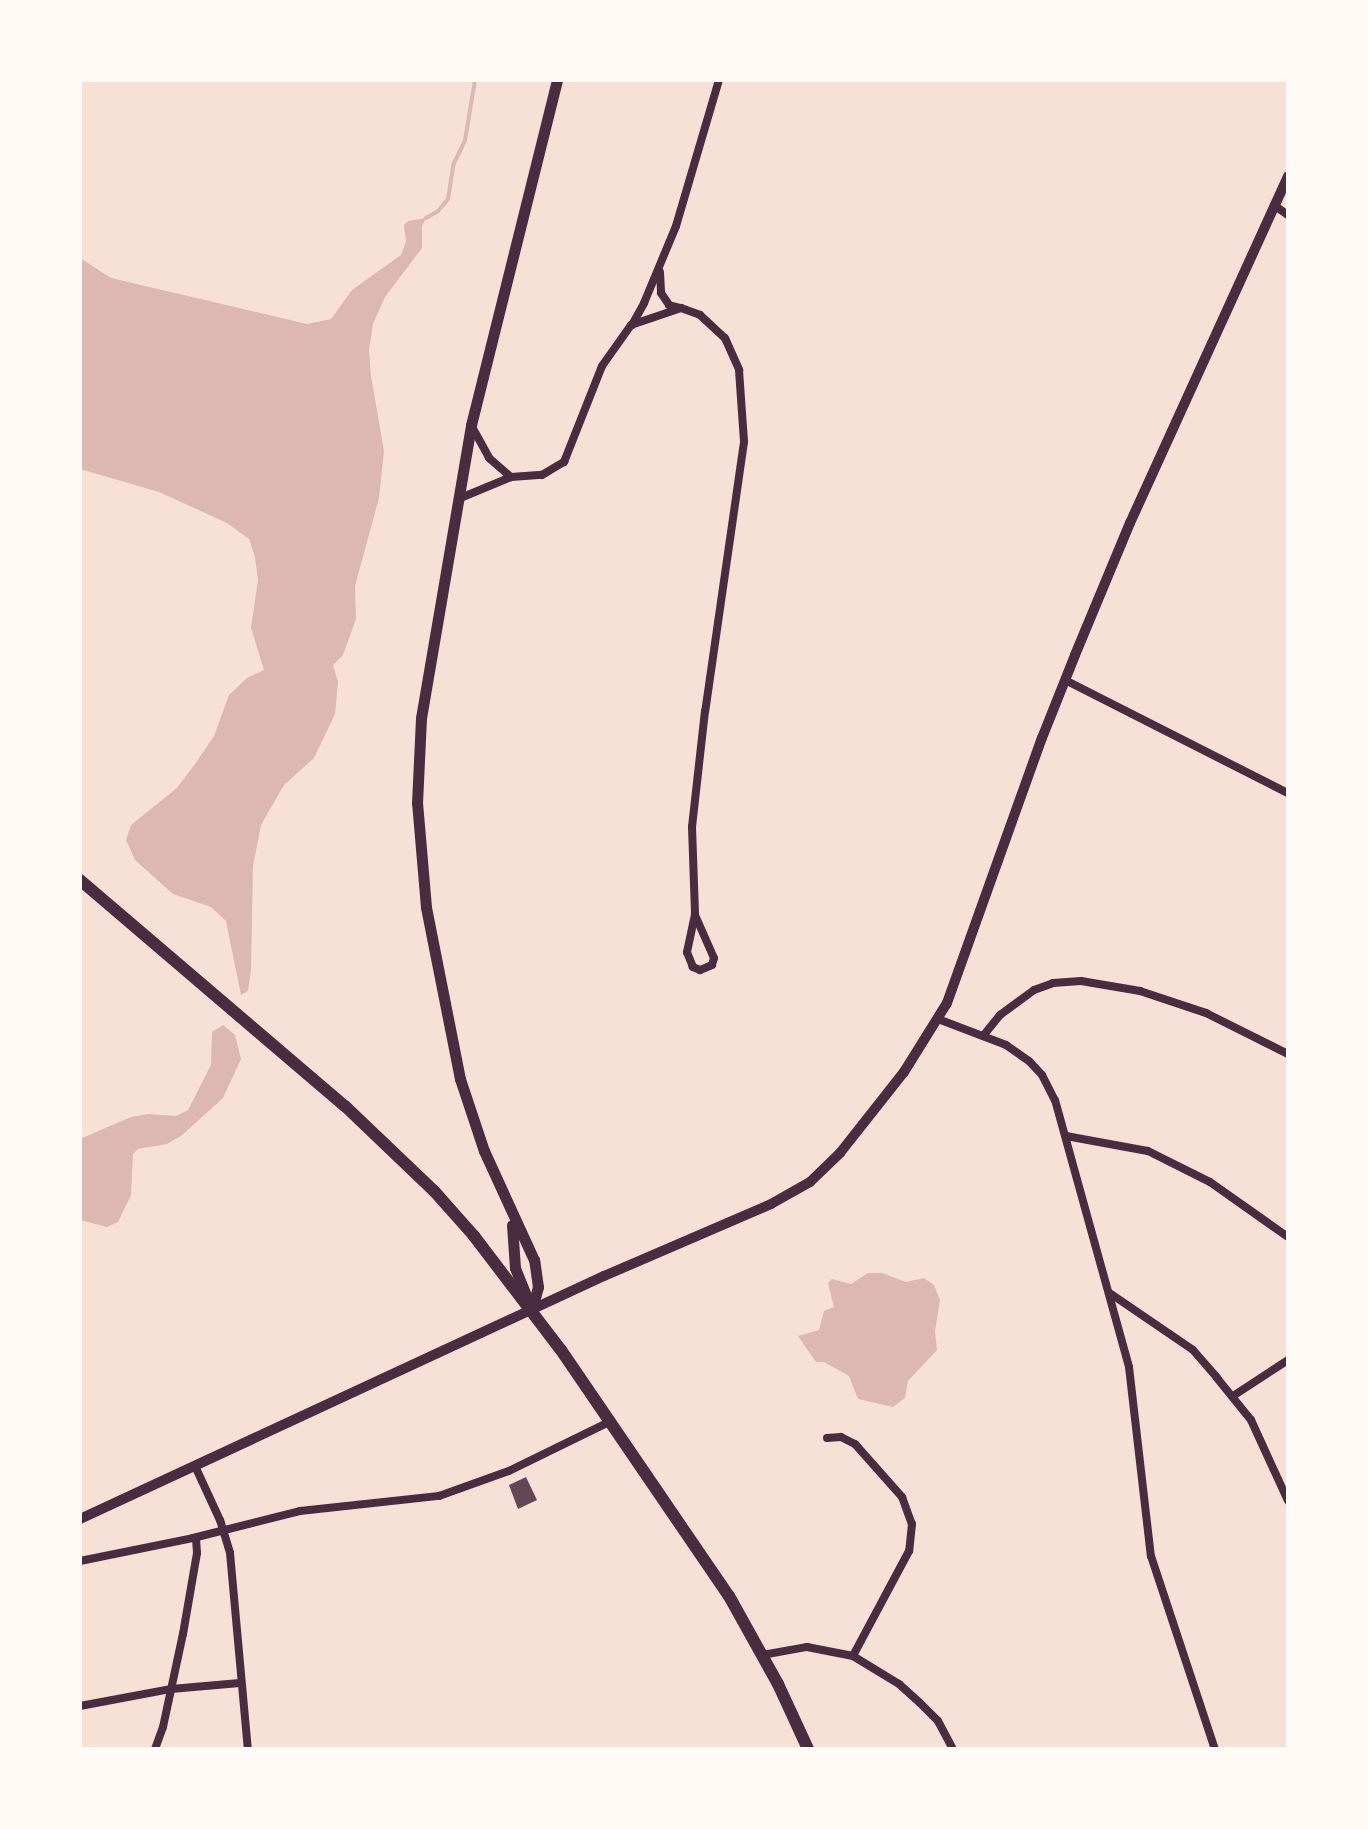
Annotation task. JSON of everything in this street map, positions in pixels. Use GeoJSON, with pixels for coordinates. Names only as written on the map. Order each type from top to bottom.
{"type":"FeatureCollection","features":[{"type":"Feature","properties":{"kind":"main road"},"geometry":{"type":"LineString","coordinates":[[532,1309],[538,1287],[534,1260],[473,1122],[460,1079],[426,907],[419,837],[421,718],[471,425],[557,80]]}},
{"type":"Feature","properties":{"kind":"main road"},"geometry":{"type":"LineString","coordinates":[[80,880],[396,1153],[474,1236],[532,1309],[729,1596],[808,1749]]}},
{"type":"Feature","properties":{"kind":"main road"},"geometry":{"type":"LineString","coordinates":[[509,1209],[515,1268],[532,1309]]}},
{"type":"Feature","properties":{"kind":"street"},"geometry":{"type":"LineString","coordinates":[[458,499],[511,477],[542,475],[564,462],[602,366],[631,325],[660,268],[702,143],[719,80]]}},
{"type":"Feature","properties":{"kind":"street"},"geometry":{"type":"LineString","coordinates":[[80,1519],[532,1309],[741,1218],[810,1182],[867,1120],[938,1019],[962,968],[1065,680],[1130,523],[1288,176]]}},
{"type":"Feature","properties":{"kind":"street"},"geometry":{"type":"LineString","coordinates":[[1274,205],[1288,215]]}},
{"type":"Feature","properties":{"kind":"street"},"geometry":{"type":"LineString","coordinates":[[660,268],[661,293],[669,305],[714,325],[729,347],[743,391],[741,472],[695,797],[692,854],[695,915],[687,952],[693,967],[700,970],[712,965],[714,958],[695,915]]}},
{"type":"Feature","properties":{"kind":"street"},"geometry":{"type":"LineString","coordinates":[[631,325],[681,308]]}},
{"type":"Feature","properties":{"kind":"street"},"geometry":{"type":"LineString","coordinates":[[471,425],[489,458],[511,477]]}},
{"type":"Feature","properties":{"kind":"street"},"geometry":{"type":"LineString","coordinates":[[1065,680],[1288,793]]}},
{"type":"Feature","properties":{"kind":"street"},"geometry":{"type":"LineString","coordinates":[[983,1036],[1000,1015],[1034,990],[1053,983],[1081,981],[1140,991],[1206,1013],[1288,1054]]}},
{"type":"Feature","properties":{"kind":"street"},"geometry":{"type":"LineString","coordinates":[[938,1019],[1006,1045],[1042,1075],[1055,1100],[1129,1367],[1151,1556],[1215,1749]]}},
{"type":"Feature","properties":{"kind":"street"},"geometry":{"type":"LineString","coordinates":[[1066,1136],[1117,1142],[1158,1155],[1220,1188],[1288,1237]]}},
{"type":"Feature","properties":{"kind":"street"},"geometry":{"type":"LineString","coordinates":[[1110,1292],[1193,1350],[1233,1396],[1251,1420],[1288,1501]]}},
{"type":"Feature","properties":{"kind":"street"},"geometry":{"type":"LineString","coordinates":[[1233,1396],[1288,1360]]}},
{"type":"Feature","properties":{"kind":"street"},"geometry":{"type":"LineString","coordinates":[[80,1561],[196,1538],[325,1507],[420,1499],[456,1492],[509,1471],[611,1421]]}},
{"type":"Feature","properties":{"kind":"street"},"geometry":{"type":"LineString","coordinates":[[827,1438],[841,1437],[855,1444],[902,1497],[912,1524],[909,1551],[853,1656]]}},
{"type":"Feature","properties":{"kind":"street"},"geometry":{"type":"LineString","coordinates":[[195,1466],[224,1530],[233,1574],[248,1749]]}},
{"type":"Feature","properties":{"kind":"street"},"geometry":{"type":"LineString","coordinates":[[155,1749],[171,1689],[197,1553],[196,1538]]}},
{"type":"Feature","properties":{"kind":"street"},"geometry":{"type":"LineString","coordinates":[[762,1655],[807,1647],[853,1656],[899,1684],[920,1703],[938,1721],[953,1749]]}},
{"type":"Feature","properties":{"kind":"street"},"geometry":{"type":"LineString","coordinates":[[80,1706],[171,1689],[240,1683]]}},
{"type":"Feature","properties":{"kind":"shaded area"},"geometry":{"type":"Polygon","coordinates":[[[426,218],[422,226],[422,248],[385,297],[373,324],[369,350],[371,376],[384,451],[379,498],[355,586],[356,619],[343,655],[333,665],[338,682],[335,714],[314,758],[284,785],[261,825],[253,866],[251,971],[248,991],[241,995],[226,921],[211,907],[173,894],[135,860],[126,840],[131,825],[177,788],[195,764],[214,736],[229,695],[247,678],[264,670],[251,628],[258,580],[255,557],[249,539],[227,523],[159,492],[80,469],[80,258],[111,278],[307,324],[331,319],[352,290],[401,255],[406,242],[404,225],[408,221],[426,218]]]}},
{"type":"Feature","properties":{"kind":"shaded area"},"geometry":{"type":"Polygon","coordinates":[[[223,1025],[235,1035],[241,1059],[223,1098],[181,1136],[167,1144],[138,1149],[133,1154],[131,1195],[118,1222],[107,1227],[80,1220],[80,1139],[131,1117],[149,1114],[176,1116],[188,1110],[211,1065],[212,1032],[223,1025]]]}},
{"type":"Feature","properties":{"kind":"shaded area"},"geometry":{"type":"Polygon","coordinates":[[[868,1273],[882,1273],[906,1282],[924,1278],[934,1285],[940,1300],[935,1331],[937,1350],[908,1381],[905,1398],[893,1407],[858,1399],[849,1376],[824,1362],[816,1362],[798,1336],[819,1330],[824,1311],[834,1307],[828,1283],[832,1279],[851,1284],[868,1273]]]}},
{"type":"Feature","properties":{"kind":"building"},"geometry":{"type":"Polygon","coordinates":[[[526,1477],[537,1500],[518,1509],[509,1485],[526,1477]]]}},
{"type":"Feature","properties":{"kind":"waterway"},"geometry":{"type":"LineString","coordinates":[[426,218],[438,211],[448,199],[454,163],[465,140],[475,80]]}}]}
